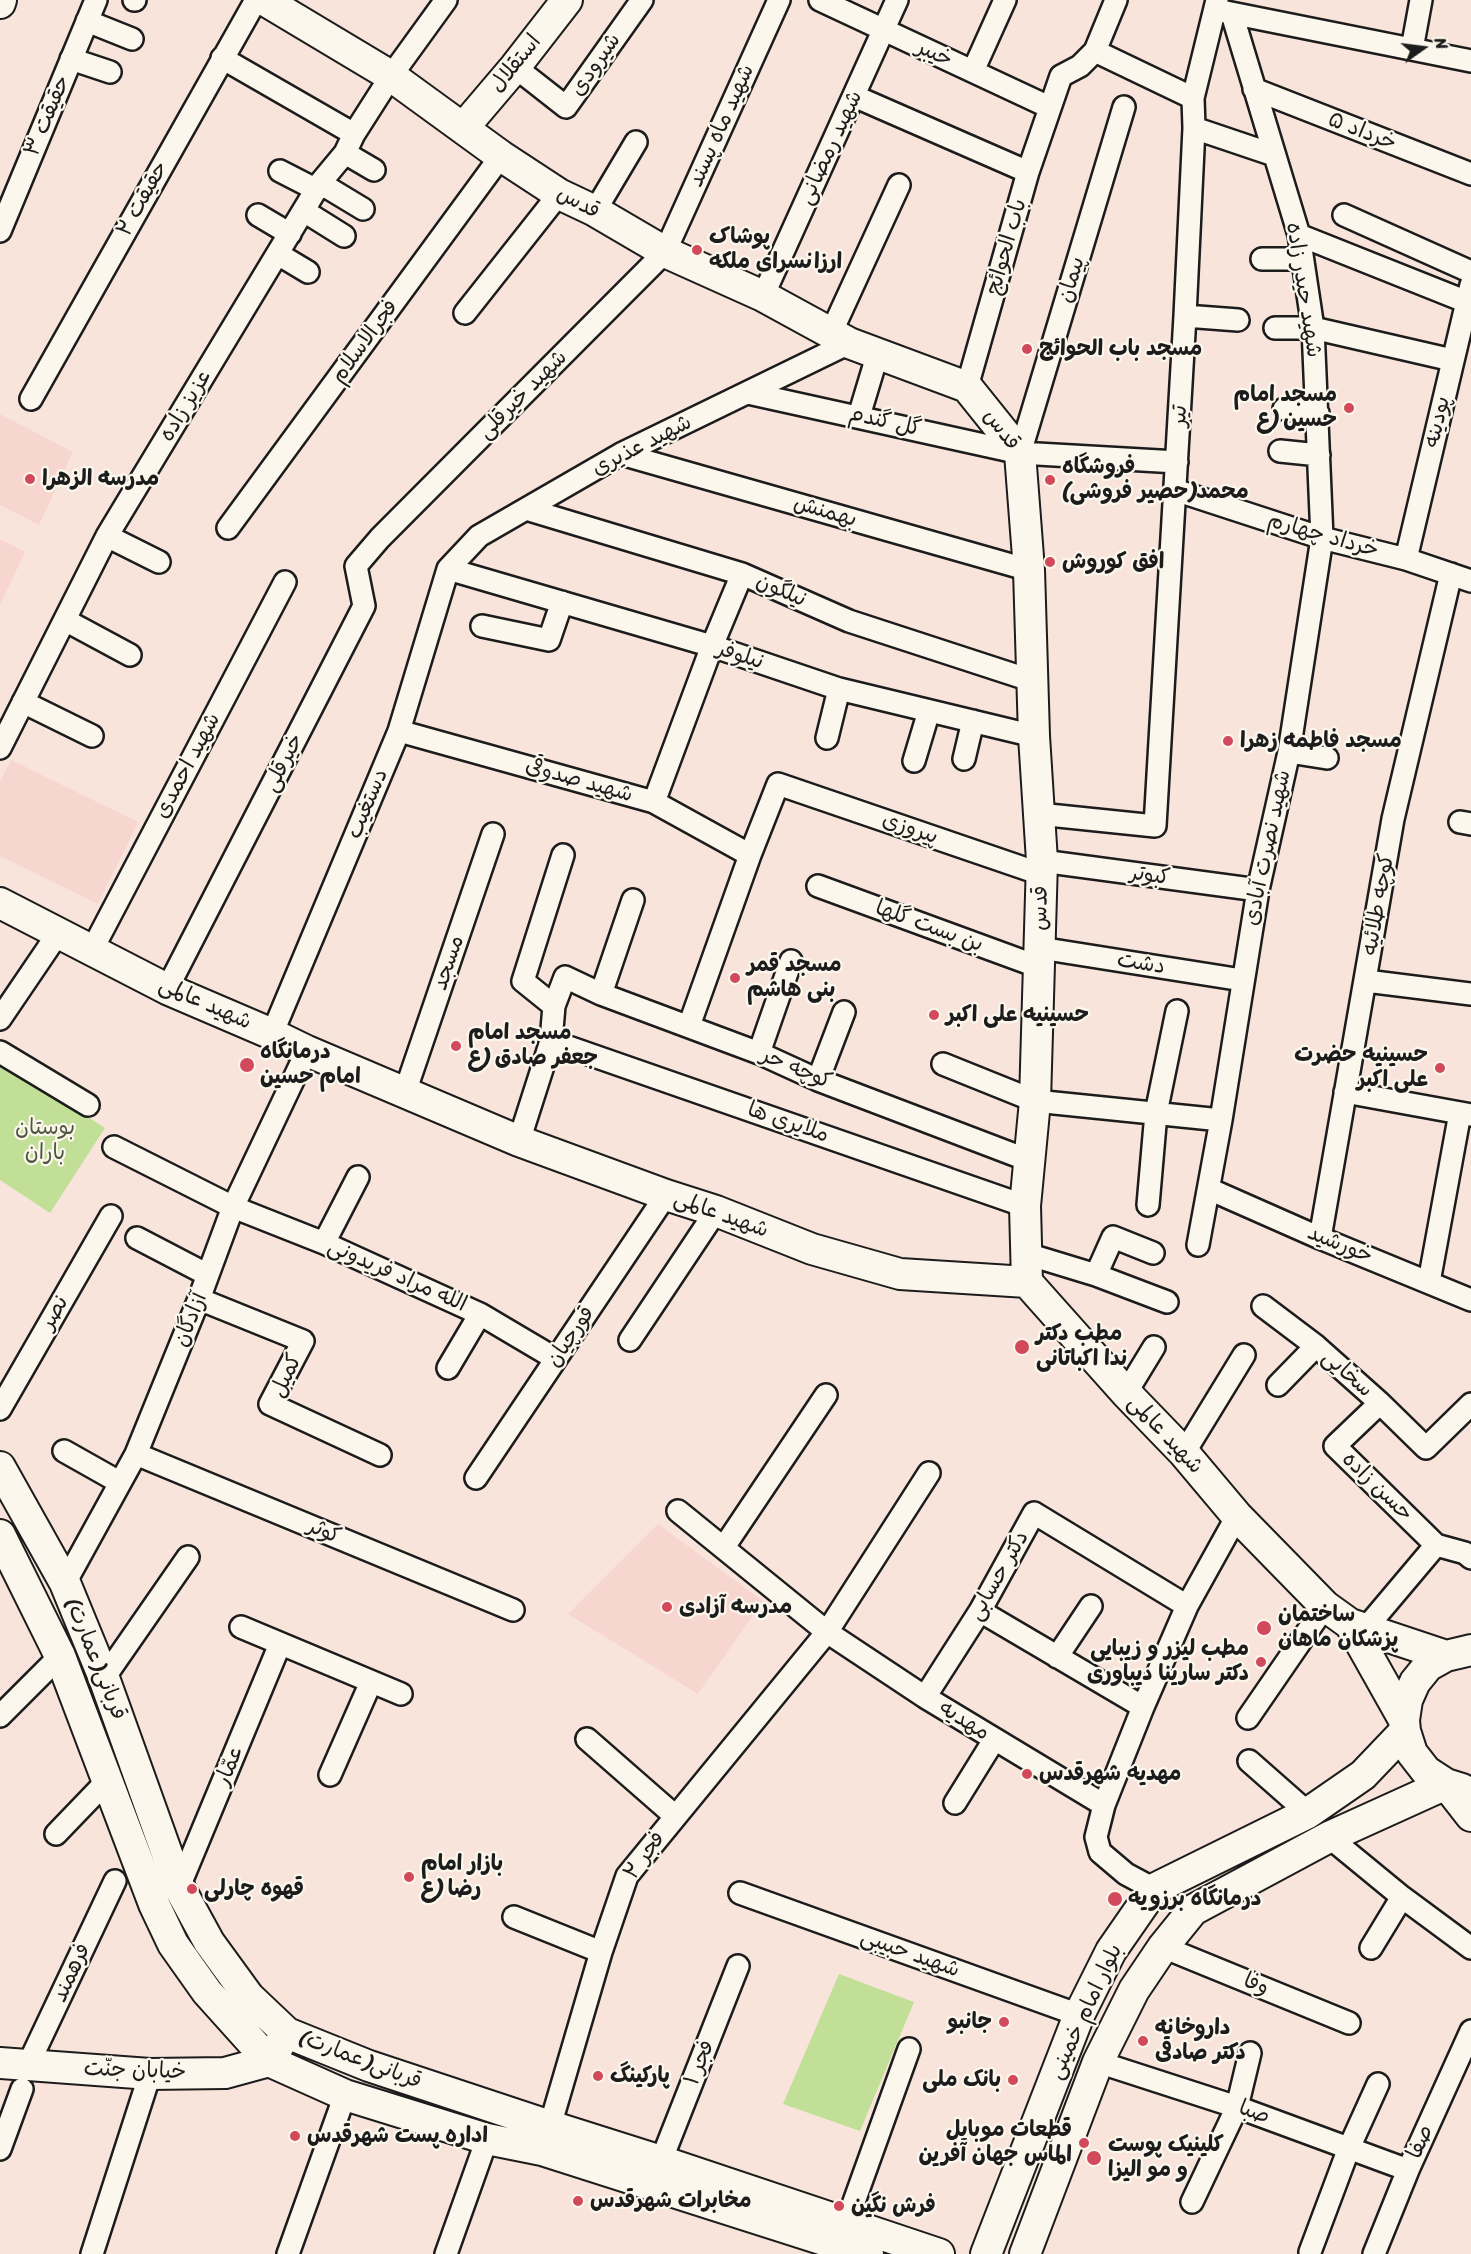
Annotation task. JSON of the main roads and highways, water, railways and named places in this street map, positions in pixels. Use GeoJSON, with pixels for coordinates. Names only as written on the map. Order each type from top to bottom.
{"type":"FeatureCollection","features":[{"type":"Feature","properties":{"kind":"main road","name":"قدس"},"geometry":{"type":"LineString","coordinates":[[264,0],[391,76],[501,156],[559,194],[665,252],[763,296],[840,338],[967,387],[1020,453],[1029,570],[1041,868],[1035,1101],[1025,1206],[1027,1268]]}},
{"type":"Feature","properties":{"kind":"main road","name":"استقلال"},"geometry":{"type":"LineString","coordinates":[[464,127],[515,67],[567,0]]}},
{"type":"Feature","properties":{"kind":"main road","name":"شهید عالمی"},"geometry":{"type":"LineString","coordinates":[[0,903],[167,989],[307,1051],[519,1141],[716,1211],[812,1250],[900,1274],[1027,1268],[1126,1394],[1184,1453],[1237,1516],[1325,1606],[1358,1626],[1458,1653]]}},
{"type":"Feature","properties":{"kind":"main road","name":"(عمارت)قربانی"},"geometry":{"type":"LineString","coordinates":[[0,1467],[65,1583],[104,1678],[179,1887],[209,1942],[249,1996],[287,2033],[546,2138],[868,2254]]}},
{"type":"Feature","properties":{"kind":"main road","name":"(عمارت)قربانی"},"geometry":{"type":"LineString","coordinates":[[0,1537],[60,1656],[106,1782],[154,1904],[173,1944],[207,1992],[269,2061],[345,2095],[487,2139],[546,2138],[661,2160],[939,2254]]}},
{"type":"Feature","properties":{"kind":"main road","name":"شهید عالمی"},"geometry":{"type":"LineString","coordinates":[[1358,1626],[1405,1725],[1413,1753],[1426,1771],[1458,1787],[1471,1816]]}},
{"type":"Feature","properties":{"kind":"main road"},"geometry":{"type":"LineString","coordinates":[[1405,1725],[1407,1700],[1415,1682],[1428,1666],[1458,1653]]}},
{"type":"Feature","properties":{"kind":"main road","name":"بلوار امام خمینی"},"geometry":{"type":"LineString","coordinates":[[986,2254],[1079,2015],[1111,1951],[1154,1889],[1308,1813],[1364,1775],[1405,1725]]}},
{"type":"Feature","properties":{"kind":"main road","name":"بلوار امام خمینی"},"geometry":{"type":"LineString","coordinates":[[1025,2254],[1098,2062],[1134,1990],[1163,1947],[1193,1910],[1329,1837],[1458,1787]]}},
{"type":"Feature","properties":{"kind":"main road"},"geometry":{"type":"LineString","coordinates":[[269,2061],[287,2033]]}},
{"type":"Feature","properties":{"kind":"main road","name":"خیابان جنّت"},"geometry":{"type":"LineString","coordinates":[[17,2072],[225,2073],[269,2061]]}},
{"type":"Feature","properties":{"kind":"place","name":"پوشاک ارزانسرای ملکه"},"geometry":{"type":"Point","coordinates":[697,250]}},
{"type":"Feature","properties":{"kind":"place","name":"مسجد باب الحوائج"},"geometry":{"type":"Point","coordinates":[1027,349]}},
{"type":"Feature","properties":{"kind":"place","name":"مسجد امام حسین (ع"},"geometry":{"type":"Point","coordinates":[1349,408]}},
{"type":"Feature","properties":{"kind":"place","name":"مدرسه الزهرا"},"geometry":{"type":"Point","coordinates":[30,479]}},
{"type":"Feature","properties":{"kind":"place","name":"فروشگاه محمد(حصیر فروشی)"},"geometry":{"type":"Point","coordinates":[1050,480]}},
{"type":"Feature","properties":{"kind":"place","name":"افق کوروش"},"geometry":{"type":"Point","coordinates":[1050,562]}},
{"type":"Feature","properties":{"kind":"place","name":"مسجد فاطمه زهرا"},"geometry":{"type":"Point","coordinates":[1228,741]}},
{"type":"Feature","properties":{"kind":"place","name":"مسجد قمر بنی هاشم"},"geometry":{"type":"Point","coordinates":[735,978]}},
{"type":"Feature","properties":{"kind":"place","name":"حسینیه علی اکبر"},"geometry":{"type":"Point","coordinates":[934,1015]}},
{"type":"Feature","properties":{"kind":"place","name":"مسجد امام جعفر صادق (ع"},"geometry":{"type":"Point","coordinates":[456,1046]}},
{"type":"Feature","properties":{"kind":"place","name":"درمانگاه امام حسین"},"geometry":{"type":"Point","coordinates":[247,1065]}},
{"type":"Feature","properties":{"kind":"place","name":"حسینیه حضرت علی اکبر"},"geometry":{"type":"Point","coordinates":[1440,1068]}},
{"type":"Feature","properties":{"kind":"place","name":"مطب دکتر ندا اکباتانی"},"geometry":{"type":"Point","coordinates":[1022,1347]}},
{"type":"Feature","properties":{"kind":"place","name":"مدرسه آزادی"},"geometry":{"type":"Point","coordinates":[667,1607]}},
{"type":"Feature","properties":{"kind":"place","name":"ساختمان پزشکان ماهان"},"geometry":{"type":"Point","coordinates":[1264,1628]}},
{"type":"Feature","properties":{"kind":"place","name":"مطب لیزر و زیبایی دکتر سارینا دیباوری"},"geometry":{"type":"Point","coordinates":[1261,1662]}},
{"type":"Feature","properties":{"kind":"place","name":"مهدیه شهرقدس"},"geometry":{"type":"Point","coordinates":[1027,1774]}},
{"type":"Feature","properties":{"kind":"place","name":"بازار امام رضا (ع"},"geometry":{"type":"Point","coordinates":[409,1877]}},
{"type":"Feature","properties":{"kind":"place","name":"قهوه چارلی"},"geometry":{"type":"Point","coordinates":[192,1889]}},
{"type":"Feature","properties":{"kind":"place","name":"درمانگاه برزویه"},"geometry":{"type":"Point","coordinates":[1115,1899]}},
{"type":"Feature","properties":{"kind":"place","name":"جانبو"},"geometry":{"type":"Point","coordinates":[1004,2022]}},
{"type":"Feature","properties":{"kind":"place","name":"داروخانه دکتر صادقی"},"geometry":{"type":"Point","coordinates":[1143,2041]}},
{"type":"Feature","properties":{"kind":"place","name":"پارکینگ"},"geometry":{"type":"Point","coordinates":[598,2076]}},
{"type":"Feature","properties":{"kind":"place","name":"بانک ملی"},"geometry":{"type":"Point","coordinates":[1013,2080]}},
{"type":"Feature","properties":{"kind":"place","name":"اداره پست شهرقدس"},"geometry":{"type":"Point","coordinates":[295,2136]}},
{"type":"Feature","properties":{"kind":"place","name":"قطعات موبایل الماس جهان آفرین"},"geometry":{"type":"Point","coordinates":[1084,2143]}},
{"type":"Feature","properties":{"kind":"place","name":"کلینیک پوست و مو الیزا"},"geometry":{"type":"Point","coordinates":[1094,2158]}},
{"type":"Feature","properties":{"kind":"place","name":"مخابرات شهرقدس"},"geometry":{"type":"Point","coordinates":[578,2201]}},
{"type":"Feature","properties":{"kind":"place","name":"فرش نگین"},"geometry":{"type":"Point","coordinates":[839,2206]}},
{"type":"Feature","properties":{"kind":"park label","name":"بوستان باران"},"geometry":{"type":"Point","coordinates":[45,1140]}}]}
